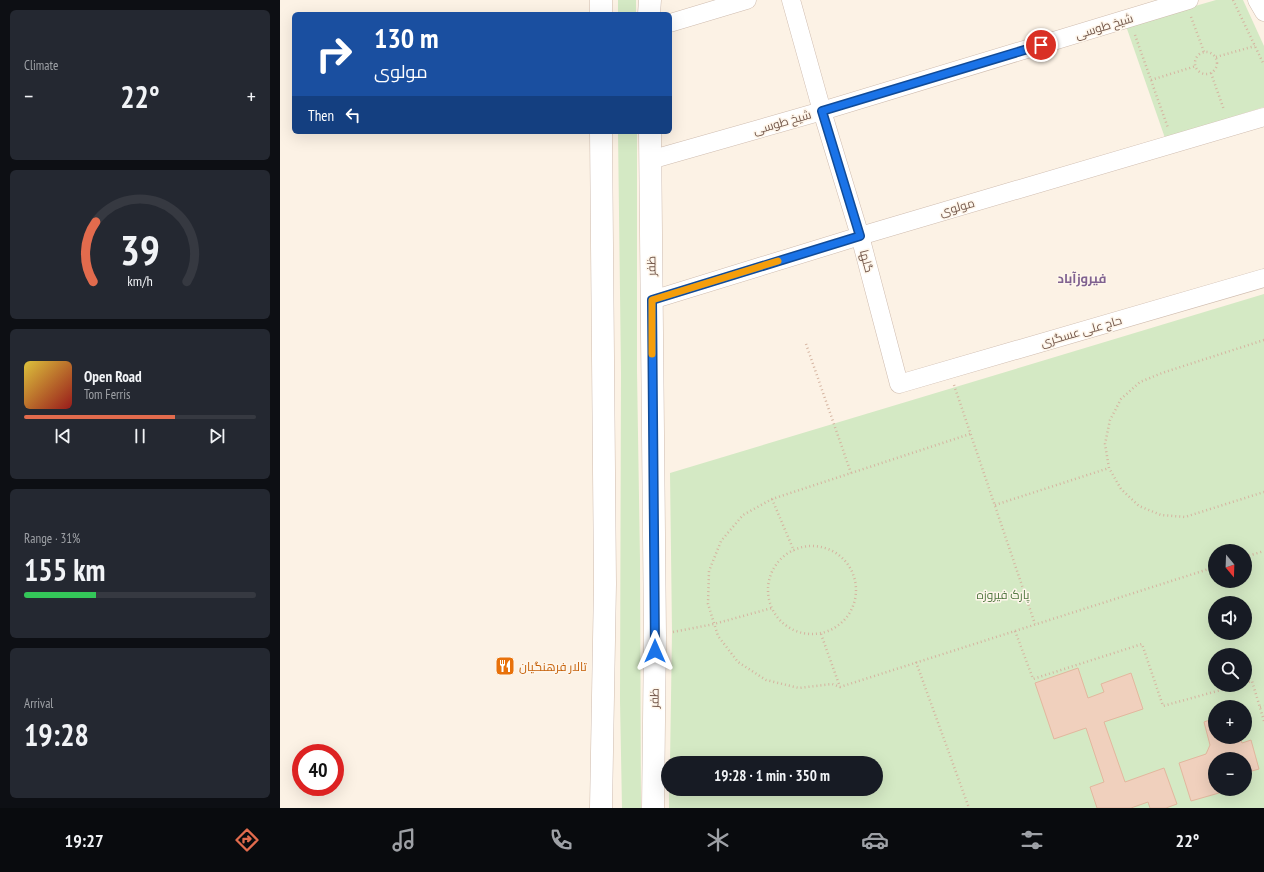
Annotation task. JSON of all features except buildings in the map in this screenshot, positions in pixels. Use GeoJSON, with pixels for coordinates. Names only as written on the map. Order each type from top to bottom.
{"type":"FeatureCollection","features":[{"type":"Feature","properties":{"kind":"street"},"geometry":{"type":"LineString","coordinates":[[601,0],[601,12]]}},
{"type":"Feature","properties":{"kind":"street"},"geometry":{"type":"LineString","coordinates":[[649,12],[650,0]]}},
{"type":"Feature","properties":{"kind":"street"},"geometry":{"type":"LineString","coordinates":[[672,22],[747,0]]}},
{"type":"Feature","properties":{"kind":"street","name":"گلها"},"geometry":{"type":"LineString","coordinates":[[791,0],[822,111],[860,236],[899,384]]}},
{"type":"Feature","properties":{"kind":"street"},"geometry":{"type":"LineString","coordinates":[[1257,0],[1264,12]]}},
{"type":"Feature","properties":{"kind":"street","name":"شیخ طوسی"},"geometry":{"type":"LineString","coordinates":[[650,160],[822,111],[1129,18],[1155,5],[1187,1]]}},
{"type":"Feature","properties":{"kind":"street","name":"مولوی"},"geometry":{"type":"LineString","coordinates":[[652,300],[860,236],[1264,117]]}},
{"type":"Feature","properties":{"kind":"street"},"geometry":{"type":"LineString","coordinates":[[601,134],[604,584],[601,808]]}},
{"type":"Feature","properties":{"kind":"street","name":"ظفر"},"geometry":{"type":"LineString","coordinates":[[650,134],[655,635],[653,808]]}},
{"type":"Feature","properties":{"kind":"street","name":"حاج علی عسگری"},"geometry":{"type":"LineString","coordinates":[[899,384],[1264,278]]}},
{"type":"Feature","properties":{"kind":"path"},"geometry":{"type":"LineString","coordinates":[[1233,0],[1264,65]]}},
{"type":"Feature","properties":{"kind":"path"},"geometry":{"type":"LineString","coordinates":[[1187,1],[1204,52]]}},
{"type":"Feature","properties":{"kind":"path"},"geometry":{"type":"LineString","coordinates":[[1129,18],[1173,144]]}},
{"type":"Feature","properties":{"kind":"path"},"geometry":{"type":"LineString","coordinates":[[1216,57],[1255,46]]}},
{"type":"Feature","properties":{"kind":"path"},"geometry":{"type":"LineString","coordinates":[[1204,52],[1211,53],[1216,57],[1216,68],[1211,73],[1208,74],[1200,72],[1196,66],[1196,59],[1204,52]]}},
{"type":"Feature","properties":{"kind":"path"},"geometry":{"type":"LineString","coordinates":[[1150,80],[1196,66]]}},
{"type":"Feature","properties":{"kind":"path"},"geometry":{"type":"LineString","coordinates":[[1211,73],[1230,127]]}},
{"type":"Feature","properties":{"kind":"path"},"geometry":{"type":"LineString","coordinates":[[1264,340],[1162,373],[1140,382],[1122,399],[1110,420],[1105,444],[1109,468],[1121,489],[1139,506],[1161,516],[1185,517],[1264,492]]}},
{"type":"Feature","properties":{"kind":"path"},"geometry":{"type":"LineString","coordinates":[[806,344],[851,473]]}},
{"type":"Feature","properties":{"kind":"path"},"geometry":{"type":"LineString","coordinates":[[948,370],[1035,624]]}},
{"type":"Feature","properties":{"kind":"path"},"geometry":{"type":"LineString","coordinates":[[970,434],[772,499],[743,515],[721,541],[709,571],[708,604],[714,624],[718,636],[738,662],[766,680],[799,688],[832,684],[840,687],[1208,568]]}},
{"type":"Feature","properties":{"kind":"path"},"geometry":{"type":"LineString","coordinates":[[995,505],[1109,468]]}},
{"type":"Feature","properties":{"kind":"path"},"geometry":{"type":"LineString","coordinates":[[772,499],[794,551]]}},
{"type":"Feature","properties":{"kind":"path"},"geometry":{"type":"LineString","coordinates":[[814,546],[829,549],[842,557],[850,568],[856,580],[856,594],[853,608],[845,620],[834,629],[821,634],[806,634],[792,630],[780,621],[772,608],[768,594],[769,579],[776,566],[786,555],[794,551],[799,548],[814,546]]}},
{"type":"Feature","properties":{"kind":"path"},"geometry":{"type":"LineString","coordinates":[[1252,555],[1264,551]]}},
{"type":"Feature","properties":{"kind":"path"},"geometry":{"type":"LineString","coordinates":[[655,635],[714,624],[772,608]]}},
{"type":"Feature","properties":{"kind":"path"},"geometry":{"type":"LineString","coordinates":[[1015,630],[1033,679],[1142,644],[1163,706],[1214,692]]}},
{"type":"Feature","properties":{"kind":"path"},"geometry":{"type":"LineString","coordinates":[[821,634],[840,687]]}},
{"type":"Feature","properties":{"kind":"path"},"geometry":{"type":"LineString","coordinates":[[916,662],[969,808]]}},
{"type":"Feature","properties":{"kind":"path"},"geometry":{"type":"LineString","coordinates":[[1252,681],[1264,721]]}},
{"type":"Feature","properties":{"kind":"path"},"geometry":{"type":"LineString","coordinates":[[1260,707],[1264,706]]}},
{"type":"Feature","properties":{"kind":"green space"},"geometry":{"type":"Polygon","coordinates":[[[618,0],[636,0],[636,12],[618,12],[618,0]]]}},
{"type":"Feature","properties":{"kind":"green space"},"geometry":{"type":"Polygon","coordinates":[[[1216,0],[1243,0],[1264,46],[1264,107],[1165,138],[1126,26],[1216,0]]]}},
{"type":"Feature","properties":{"kind":"green space"},"geometry":{"type":"Polygon","coordinates":[[[618,134],[637,134],[637,371],[640,560],[641,808],[622,808],[620,701],[621,373],[618,134]]]}},
{"type":"Feature","properties":{"kind":"green space","name":"پارک فیروزه"},"geometry":{"type":"Polygon","coordinates":[[[1264,294],[1264,808],[669,808],[669,796],[883,796],[883,756],[670,756],[672,632],[670,473],[1264,294]]]}},
{"type":"Feature","properties":{"kind":"slow traffic"},"geometry":{"type":"LineString","coordinates":[[652,354],[652,300],[778,261]]}},
{"type":"Feature","properties":{"kind":"place","name":"تالار فرهنگیان"},"geometry":{"type":"Point","coordinates":[505,666]}},
{"type":"Feature","properties":{"kind":"district","name":"فیروزآباد"},"geometry":{"type":"Point","coordinates":[1082,278]}},
{"type":"Feature","properties":{"kind":"route"},"geometry":{"type":"LineString","coordinates":[[655,651],[652,300],[860,236],[822,111],[1041,45]]}}]}
